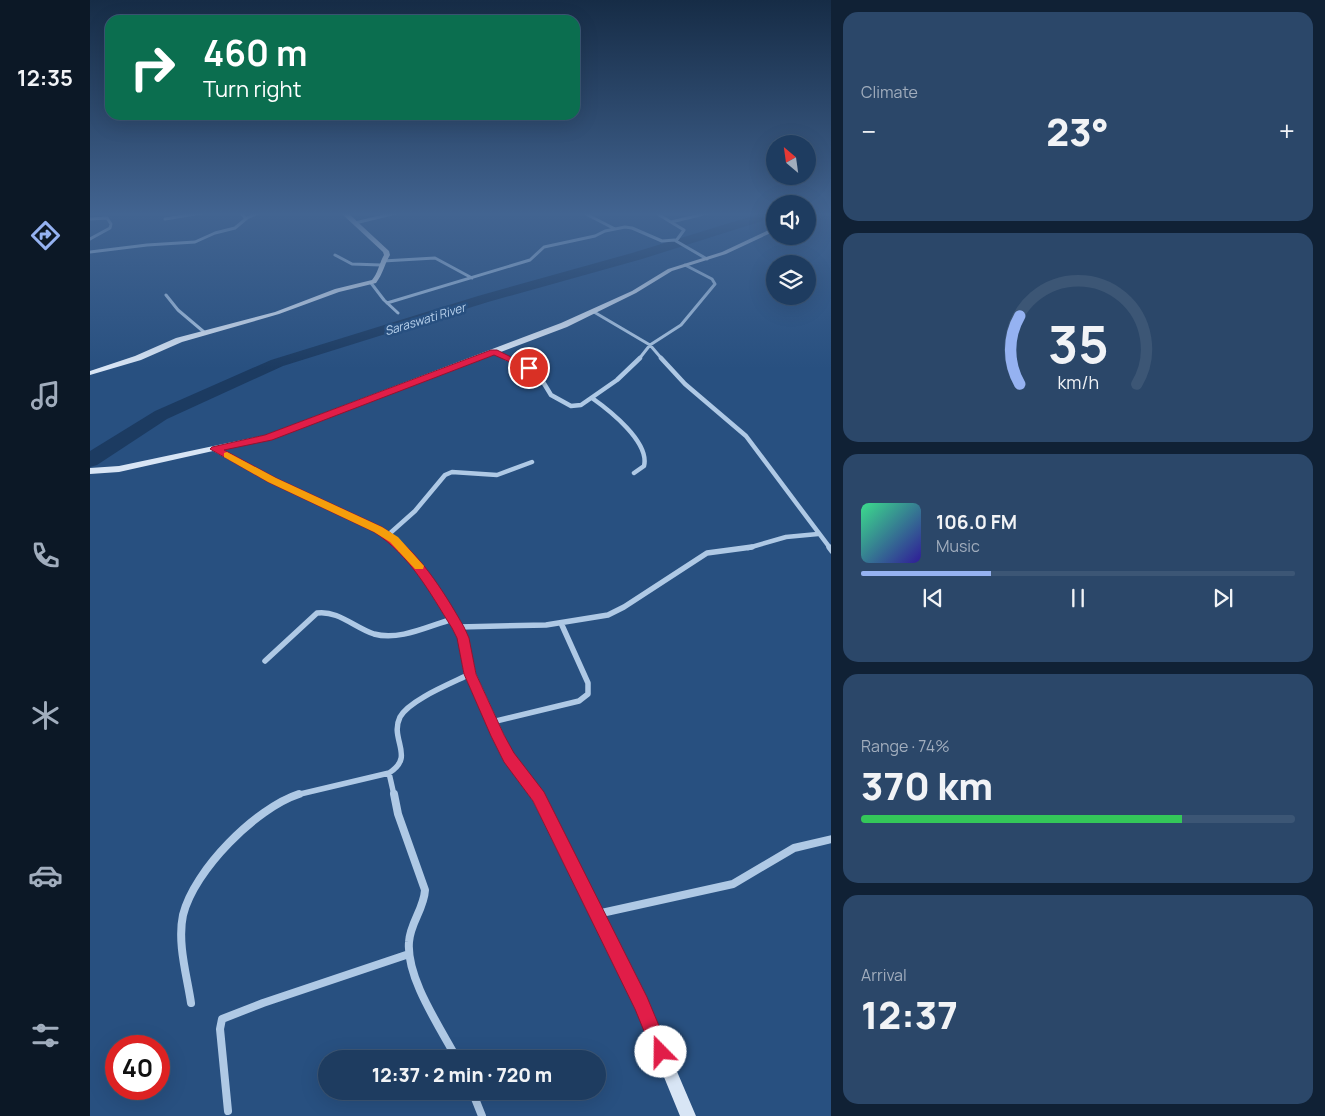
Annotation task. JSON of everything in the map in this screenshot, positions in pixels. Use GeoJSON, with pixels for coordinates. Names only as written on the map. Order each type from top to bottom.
{"type":"FeatureCollection","features":[{"type":"Feature","properties":{"kind":"street"},"geometry":{"type":"LineString","coordinates":[[90,373],[130,361],[174,342],[204,332],[284,311],[342,289],[371,283],[380,274],[382,265]]}},
{"type":"Feature","properties":{"kind":"street"},"geometry":{"type":"LineString","coordinates":[[448,265],[472,278]]}},
{"type":"Feature","properties":{"kind":"street"},"geometry":{"type":"LineString","coordinates":[[387,303],[513,265]]}},
{"type":"Feature","properties":{"kind":"street"},"geometry":{"type":"LineString","coordinates":[[90,471],[119,469],[268,438],[594,312],[670,270],[685,265]]}},
{"type":"Feature","properties":{"kind":"street"},"geometry":{"type":"LineString","coordinates":[[494,352],[537,372],[551,395],[561,402],[576,406],[592,398],[634,364],[650,345],[681,325],[715,284],[712,280],[685,265]]}},
{"type":"Feature","properties":{"kind":"street"},"geometry":{"type":"LineString","coordinates":[[371,283],[398,313]]}},
{"type":"Feature","properties":{"kind":"street"},"geometry":{"type":"LineString","coordinates":[[166,295],[178,310],[204,332]]}},
{"type":"Feature","properties":{"kind":"street"},"geometry":{"type":"LineString","coordinates":[[594,312],[650,345],[684,384],[746,436],[831,551]]}},
{"type":"Feature","properties":{"kind":"street"},"geometry":{"type":"LineString","coordinates":[[592,398],[611,411],[630,429],[645,462],[644,466],[634,473]]}},
{"type":"Feature","properties":{"kind":"street"},"geometry":{"type":"LineString","coordinates":[[215,449],[272,480],[388,535],[403,548],[418,566],[463,638],[470,674],[491,722],[509,758],[538,797],[641,1004],[688,1116]]}},
{"type":"Feature","properties":{"kind":"street"},"geometry":{"type":"LineString","coordinates":[[388,535],[415,511],[445,474],[452,472],[496,475],[532,462]]}},
{"type":"Feature","properties":{"kind":"street"},"geometry":{"type":"LineString","coordinates":[[265,661],[317,613],[322,611],[334,614],[369,633],[383,636],[455,623],[561,623],[608,615],[617,611],[707,553],[748,548],[786,537],[818,534]]}},
{"type":"Feature","properties":{"kind":"street"},"geometry":{"type":"LineString","coordinates":[[491,722],[578,701],[589,694],[588,683],[561,623]]}},
{"type":"Feature","properties":{"kind":"street"},"geometry":{"type":"LineString","coordinates":[[191,1002],[182,917],[194,887],[211,864],[264,811],[275,804],[306,792],[399,769],[403,764],[403,756],[397,720],[402,712],[409,706],[470,674]]}},
{"type":"Feature","properties":{"kind":"street"},"geometry":{"type":"LineString","coordinates":[[389,773],[398,814],[425,890],[426,899],[408,942],[409,954],[432,1012],[452,1050]]}},
{"type":"Feature","properties":{"kind":"street"},"geometry":{"type":"LineString","coordinates":[[596,914],[733,884],[794,848],[831,839]]}},
{"type":"Feature","properties":{"kind":"street"},"geometry":{"type":"LineString","coordinates":[[228,1111],[220,1029],[222,1019],[254,1006],[409,954]]}},
{"type":"Feature","properties":{"kind":"street"},"geometry":{"type":"LineString","coordinates":[[476,1100],[482,1116]]}},
{"type":"Feature","properties":{"kind":"waterway","name":"Saraswati River"},"geometry":{"type":"LineString","coordinates":[[90,461],[161,415],[277,363],[483,299],[604,265]]}},
{"type":"Feature","properties":{"kind":"slow traffic"},"geometry":{"type":"LineString","coordinates":[[227,455],[272,480],[378,529],[394,539],[419,566]]}},
{"type":"Feature","properties":{"kind":"route"},"geometry":{"type":"LineString","coordinates":[[529,368],[494,352],[268,438],[215,449],[272,480],[378,529],[394,539],[418,566],[458,627],[463,638],[470,674],[498,736],[509,758],[538,797],[641,1004],[661,1052]]}}]}
